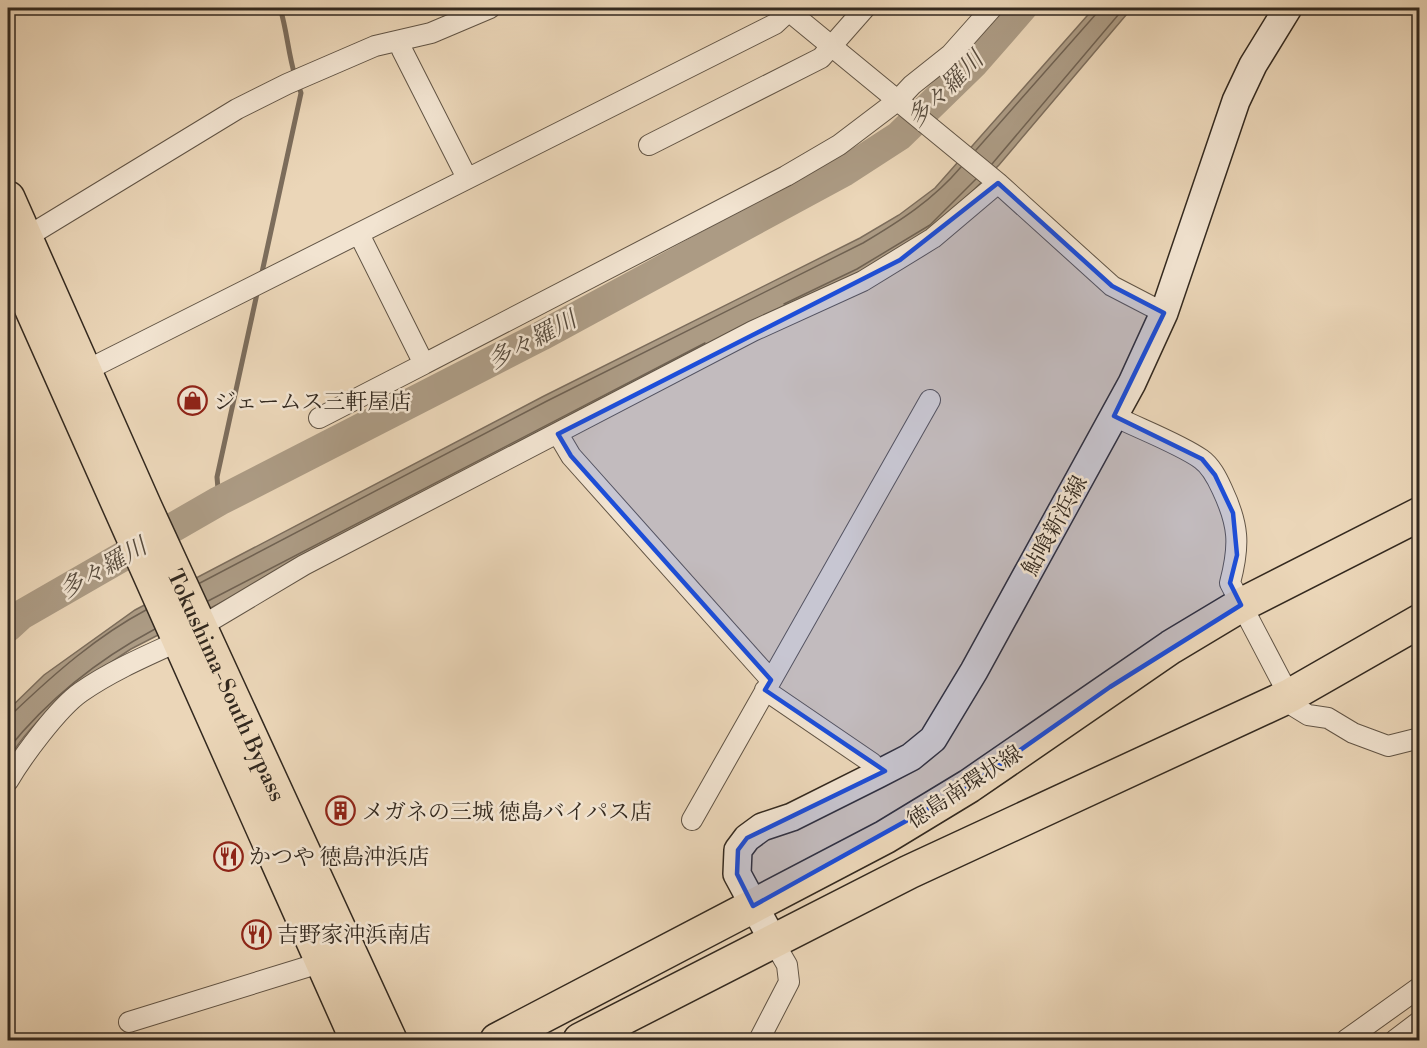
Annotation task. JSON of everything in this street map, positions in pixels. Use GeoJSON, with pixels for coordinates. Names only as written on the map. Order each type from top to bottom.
{"type":"FeatureCollection","features":[{"type":"Feature","properties":{"kind":"highway","name":"Tokushima-South Bypass"},"geometry":{"type":"LineString","coordinates":[[8,198],[16,247],[188,631],[390,1041]]}},
{"type":"Feature","properties":{"kind":"highway","name":"Tokushima-South Bypass"},"geometry":{"type":"LineString","coordinates":[[16,247],[85,371],[135,514]]}},
{"type":"Feature","properties":{"kind":"highway","name":"徳島南環状線"},"geometry":{"type":"LineString","coordinates":[[497,1041],[885,837],[969,786],[1110,687],[1241,605],[1419,514]]}},
{"type":"Feature","properties":{"kind":"highway","name":"徳島南環状線"},"geometry":{"type":"LineString","coordinates":[[580,1041],[772,939],[919,867],[1289,696],[1419,621]]}},
{"type":"Feature","properties":{"kind":"highway","name":"Tokushima-South Bypass"},"geometry":{"type":"LineString","coordinates":[[188,631],[357,1041]]}},
{"type":"Feature","properties":{"kind":"main road","name":"鮎喰新浜線"},"geometry":{"type":"LineString","coordinates":[[772,939],[737,874],[738,850],[747,838],[762,827],[792,817],[878,774],[911,757],[933,739],[980,661],[1114,416],[1164,313],[1236,101],[1253,65],[1288,8]]}},
{"type":"Feature","properties":{"kind":"street"},"geometry":{"type":"LineString","coordinates":[[16,247],[237,109],[314,71],[375,46],[431,33],[490,8]]}},
{"type":"Feature","properties":{"kind":"street"},"geometry":{"type":"LineString","coordinates":[[649,145],[821,58],[865,8]]}},
{"type":"Feature","properties":{"kind":"street"},"geometry":{"type":"LineString","coordinates":[[319,418],[786,176],[839,145],[901,104],[912,85],[951,54],[992,8]]}},
{"type":"Feature","properties":{"kind":"street"},"geometry":{"type":"LineString","coordinates":[[85,371],[775,24],[787,9],[995,181],[1112,286],[1164,313]]}},
{"type":"Feature","properties":{"kind":"street"},"geometry":{"type":"LineString","coordinates":[[400,40],[402,50],[467,178]]}},
{"type":"Feature","properties":{"kind":"street"},"geometry":{"type":"LineString","coordinates":[[8,781],[41,735],[78,693],[304,565],[753,331],[863,281],[933,238],[995,181]]}},
{"type":"Feature","properties":{"kind":"street"},"geometry":{"type":"LineString","coordinates":[[359,234],[424,364]]}},
{"type":"Feature","properties":{"kind":"street"},"geometry":{"type":"LineString","coordinates":[[692,820],[930,400]]}},
{"type":"Feature","properties":{"kind":"street"},"geometry":{"type":"LineString","coordinates":[[1114,416],[1202,459],[1215,475],[1233,513],[1237,555],[1230,583],[1295,707],[1308,715],[1328,718],[1353,733],[1388,746],[1419,738]]}},
{"type":"Feature","properties":{"kind":"street"},"geometry":{"type":"LineString","coordinates":[[558,434],[571,456],[768,685],[872,763],[878,774]]}},
{"type":"Feature","properties":{"kind":"street"},"geometry":{"type":"LineString","coordinates":[[759,1041],[789,982],[787,965],[772,939]]}},
{"type":"Feature","properties":{"kind":"street"},"geometry":{"type":"LineString","coordinates":[[129,1022],[323,962]]}},
{"type":"Feature","properties":{"kind":"street"},"geometry":{"type":"LineString","coordinates":[[1346,1041],[1419,987]]}},
{"type":"Feature","properties":{"kind":"street"},"geometry":{"type":"LineString","coordinates":[[1395,1041],[1419,1021]]}},
{"type":"Feature","properties":{"kind":"highlighted area"},"geometry":{"type":"Polygon","coordinates":[[[998,183],[1112,286],[1164,313],[1114,416],[1202,459],[1215,475],[1233,513],[1237,555],[1230,583],[1241,605],[1110,687],[969,786],[753,906],[737,874],[738,850],[747,838],[885,771],[765,690],[771,680],[571,456],[558,434],[900,260],[998,183]]]}},
{"type":"Feature","properties":{"kind":"water"},"geometry":{"type":"Polygon","coordinates":[[[1094,8],[1132,8],[999,165],[934,229],[860,274],[131,649],[96,672],[47,712],[19,743],[8,760],[8,710],[44,675],[135,610],[544,396],[860,238],[899,215],[935,188],[1094,8]]]}},
{"type":"Feature","properties":{"kind":"waterway"},"geometry":{"type":"LineString","coordinates":[[280,8],[295,76]]}},
{"type":"Feature","properties":{"kind":"waterway","name":"多々羅川"},"geometry":{"type":"LineString","coordinates":[[8,627],[21,615],[219,501],[541,336],[845,171],[899,136],[974,63],[1022,8]]}},
{"type":"Feature","properties":{"kind":"waterway"},"geometry":{"type":"LineString","coordinates":[[261,277],[301,93],[298,84]]}},
{"type":"Feature","properties":{"kind":"waterway"},"geometry":{"type":"LineString","coordinates":[[219,501],[217,477],[258,289]]}},
{"type":"Feature","properties":{"kind":"place","name":"ジェームス三軒屋店"},"geometry":{"type":"Point","coordinates":[193,401]}},
{"type":"Feature","properties":{"kind":"place","name":"メガネの三城 徳島バイパス店"},"geometry":{"type":"Point","coordinates":[341,811]}},
{"type":"Feature","properties":{"kind":"place","name":"かつや 徳島沖浜店"},"geometry":{"type":"Point","coordinates":[228,856]}},
{"type":"Feature","properties":{"kind":"place","name":"吉野家沖浜南店"},"geometry":{"type":"Point","coordinates":[256,934]}}]}
